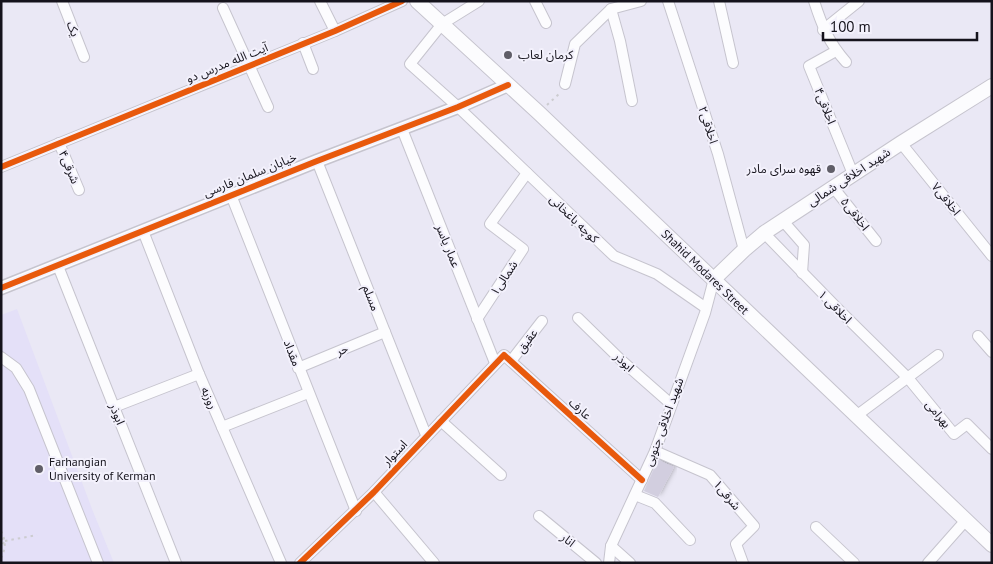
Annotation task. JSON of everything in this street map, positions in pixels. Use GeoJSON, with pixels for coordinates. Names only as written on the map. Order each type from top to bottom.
{"type":"FeatureCollection","features":[{"type":"Feature","properties":{"kind":"main road","name":"Shahid Modares Street"},"geometry":{"type":"LineString","coordinates":[[417,1],[539,113],[992,545]]}},
{"type":"Feature","properties":{"kind":"main road","name":"شهید اخلاقی شمالی"},"geometry":{"type":"LineString","coordinates":[[714,279],[764,233],[901,142],[992,86]]}},
{"type":"Feature","properties":{"kind":"street","name":"یک"},"geometry":{"type":"LineString","coordinates":[[62,1],[84,57]]}},
{"type":"Feature","properties":{"kind":"street"},"geometry":{"type":"LineString","coordinates":[[320,1],[335,31]]}},
{"type":"Feature","properties":{"kind":"street","name":"آیت الله مدرس دو"},"geometry":{"type":"LineString","coordinates":[[1,167],[304,44],[402,1]]}},
{"type":"Feature","properties":{"kind":"street"},"geometry":{"type":"LineString","coordinates":[[442,24],[479,1]]}},
{"type":"Feature","properties":{"kind":"street"},"geometry":{"type":"LineString","coordinates":[[536,1],[546,23]]}},
{"type":"Feature","properties":{"kind":"street"},"geometry":{"type":"LineString","coordinates":[[565,84],[575,44],[617,6],[641,1]]}},
{"type":"Feature","properties":{"kind":"street","name":"اخلاقی۲"},"geometry":{"type":"LineString","coordinates":[[668,1],[718,154],[744,250]]}},
{"type":"Feature","properties":{"kind":"street"},"geometry":{"type":"LineString","coordinates":[[719,1],[733,63]]}},
{"type":"Feature","properties":{"kind":"street"},"geometry":{"type":"LineString","coordinates":[[814,1],[823,30],[836,51],[846,62]]}},
{"type":"Feature","properties":{"kind":"street"},"geometry":{"type":"LineString","coordinates":[[823,30],[859,1]]}},
{"type":"Feature","properties":{"kind":"street"},"geometry":{"type":"LineString","coordinates":[[617,6],[620,41],[632,101]]}},
{"type":"Feature","properties":{"kind":"street"},"geometry":{"type":"LineString","coordinates":[[222,8],[268,107]]}},
{"type":"Feature","properties":{"kind":"street","name":"کوچه باغخانی"},"geometry":{"type":"LineString","coordinates":[[442,24],[410,64],[458,107],[614,256],[657,274],[706,308]]}},
{"type":"Feature","properties":{"kind":"street"},"geometry":{"type":"LineString","coordinates":[[304,44],[313,69]]}},
{"type":"Feature","properties":{"kind":"street","name":"اخلاقی۴"},"geometry":{"type":"LineString","coordinates":[[836,51],[809,66],[853,174]]}},
{"type":"Feature","properties":{"kind":"street","name":"خیابان سلمان فارسی"},"geometry":{"type":"LineString","coordinates":[[2,284],[58,266],[231,195],[458,107],[508,85]]}},
{"type":"Feature","properties":{"kind":"street","name":"عمار یاسر"},"geometry":{"type":"LineString","coordinates":[[402,129],[495,364]]}},
{"type":"Feature","properties":{"kind":"street","name":"اخلاقی۷"},"geometry":{"type":"LineString","coordinates":[[901,142],[992,256]]}},
{"type":"Feature","properties":{"kind":"street","name":"شرقی۴"},"geometry":{"type":"LineString","coordinates":[[59,143],[79,190]]}},
{"type":"Feature","properties":{"kind":"street","name":"مسلم"},"geometry":{"type":"LineString","coordinates":[[317,161],[426,435]]}},
{"type":"Feature","properties":{"kind":"street","name":"شمالی۱"},"geometry":{"type":"LineString","coordinates":[[477,319],[523,249],[490,224],[527,173]]}},
{"type":"Feature","properties":{"kind":"street","name":"اخلاقی۵"},"geometry":{"type":"LineString","coordinates":[[833,187],[876,241]]}},
{"type":"Feature","properties":{"kind":"street","name":"مقداد"},"geometry":{"type":"LineString","coordinates":[[231,195],[356,511]]}},
{"type":"Feature","properties":{"kind":"street"},"geometry":{"type":"LineString","coordinates":[[783,221],[804,245],[802,273]]}},
{"type":"Feature","properties":{"kind":"street","name":"روزبه"},"geometry":{"type":"LineString","coordinates":[[143,231],[199,374],[281,563]]}},
{"type":"Feature","properties":{"kind":"street","name":"اخلاقی ۱"},"geometry":{"type":"LineString","coordinates":[[764,233],[908,378]]}},
{"type":"Feature","properties":{"kind":"street","name":"ابوذر"},"geometry":{"type":"LineString","coordinates":[[58,266],[176,563]]}},
{"type":"Feature","properties":{"kind":"street","name":"شهید اخلاقی جنوبی"},"geometry":{"type":"LineString","coordinates":[[609,563],[611,546],[655,451],[706,308],[714,279]]}},
{"type":"Feature","properties":{"kind":"street","name":"ابوذر"},"geometry":{"type":"LineString","coordinates":[[578,318],[621,360],[671,404]]}},
{"type":"Feature","properties":{"kind":"street","name":"عقیق"},"geometry":{"type":"LineString","coordinates":[[508,358],[542,321]]}},
{"type":"Feature","properties":{"kind":"street","name":"حر"},"geometry":{"type":"LineString","coordinates":[[298,368],[385,332]]}},
{"type":"Feature","properties":{"kind":"street"},"geometry":{"type":"LineString","coordinates":[[978,336],[992,352]]}},
{"type":"Feature","properties":{"kind":"street"},"geometry":{"type":"LineString","coordinates":[[856,416],[938,355]]}},
{"type":"Feature","properties":{"kind":"street"},"geometry":{"type":"LineString","coordinates":[[1,357],[16,368],[29,389],[98,563]]}},
{"type":"Feature","properties":{"kind":"street","name":"استوار"},"geometry":{"type":"LineString","coordinates":[[300,563],[356,511],[495,364],[508,358]]}},
{"type":"Feature","properties":{"kind":"street","name":"عارف"},"geometry":{"type":"LineString","coordinates":[[508,358],[642,480]]}},
{"type":"Feature","properties":{"kind":"street"},"geometry":{"type":"LineString","coordinates":[[114,407],[199,374]]}},
{"type":"Feature","properties":{"kind":"street","name":"بهرامی"},"geometry":{"type":"LineString","coordinates":[[908,378],[954,434],[967,424],[992,449]]}},
{"type":"Feature","properties":{"kind":"street"},"geometry":{"type":"LineString","coordinates":[[222,427],[308,393]]}},
{"type":"Feature","properties":{"kind":"street"},"geometry":{"type":"LineString","coordinates":[[442,421],[501,475]]}},
{"type":"Feature","properties":{"kind":"street","name":"شرقی۱"},"geometry":{"type":"LineString","coordinates":[[655,451],[710,475],[754,526],[736,544],[743,563]]}},
{"type":"Feature","properties":{"kind":"street"},"geometry":{"type":"LineString","coordinates":[[374,492],[434,563]]}},
{"type":"Feature","properties":{"kind":"street"},"geometry":{"type":"LineString","coordinates":[[635,495],[655,503],[690,540]]}},
{"type":"Feature","properties":{"kind":"street","name":"انار"},"geometry":{"type":"LineString","coordinates":[[539,516],[596,563]]}},
{"type":"Feature","properties":{"kind":"street"},"geometry":{"type":"LineString","coordinates":[[928,563],[966,520]]}},
{"type":"Feature","properties":{"kind":"street"},"geometry":{"type":"LineString","coordinates":[[816,527],[854,563]]}},
{"type":"Feature","properties":{"kind":"street"},"geometry":{"type":"LineString","coordinates":[[611,546],[630,563]]}},
{"type":"Feature","properties":{"kind":"path"},"geometry":{"type":"LineString","coordinates":[[539,113],[562,92],[565,84]]}},
{"type":"Feature","properties":{"kind":"path"},"geometry":{"type":"LineString","coordinates":[[1,532],[5,541],[5,550],[1,558]]}},
{"type":"Feature","properties":{"kind":"path"},"geometry":{"type":"LineString","coordinates":[[1,546],[5,541],[37,536]]}},
{"type":"Feature","properties":{"kind":"path"},"geometry":{"type":"LineString","coordinates":[[1,538],[5,541]]}},
{"type":"Feature","properties":{"kind":"shaded area","name":"Farhangian University of Kerman"},"geometry":{"type":"Polygon","coordinates":[[[17,309],[114,563],[1,563],[1,315],[17,309]]]}},
{"type":"Feature","properties":{"kind":"building"},"geometry":{"type":"Polygon","coordinates":[[[658,460],[674,467],[658,497],[644,491],[658,460]]]}},
{"type":"Feature","properties":{"kind":"cycle path"},"geometry":{"type":"LineString","coordinates":[[1,167],[335,31],[402,1]]}},
{"type":"Feature","properties":{"kind":"cycle path"},"geometry":{"type":"LineString","coordinates":[[1,288],[317,161],[458,107],[508,85]]}},
{"type":"Feature","properties":{"kind":"cycle path"},"geometry":{"type":"LineString","coordinates":[[300,563],[374,492],[504,355],[642,480]]}},
{"type":"Feature","properties":{"kind":"place","name":"کرمان لعاب"},"geometry":{"type":"Point","coordinates":[508,55]}},
{"type":"Feature","properties":{"kind":"place","name":"قهوه سرای مادر"},"geometry":{"type":"Point","coordinates":[831,169]}},
{"type":"Feature","properties":{"kind":"place","name":"Farhangian University of Kerman"},"geometry":{"type":"Point","coordinates":[39,469]}}]}
